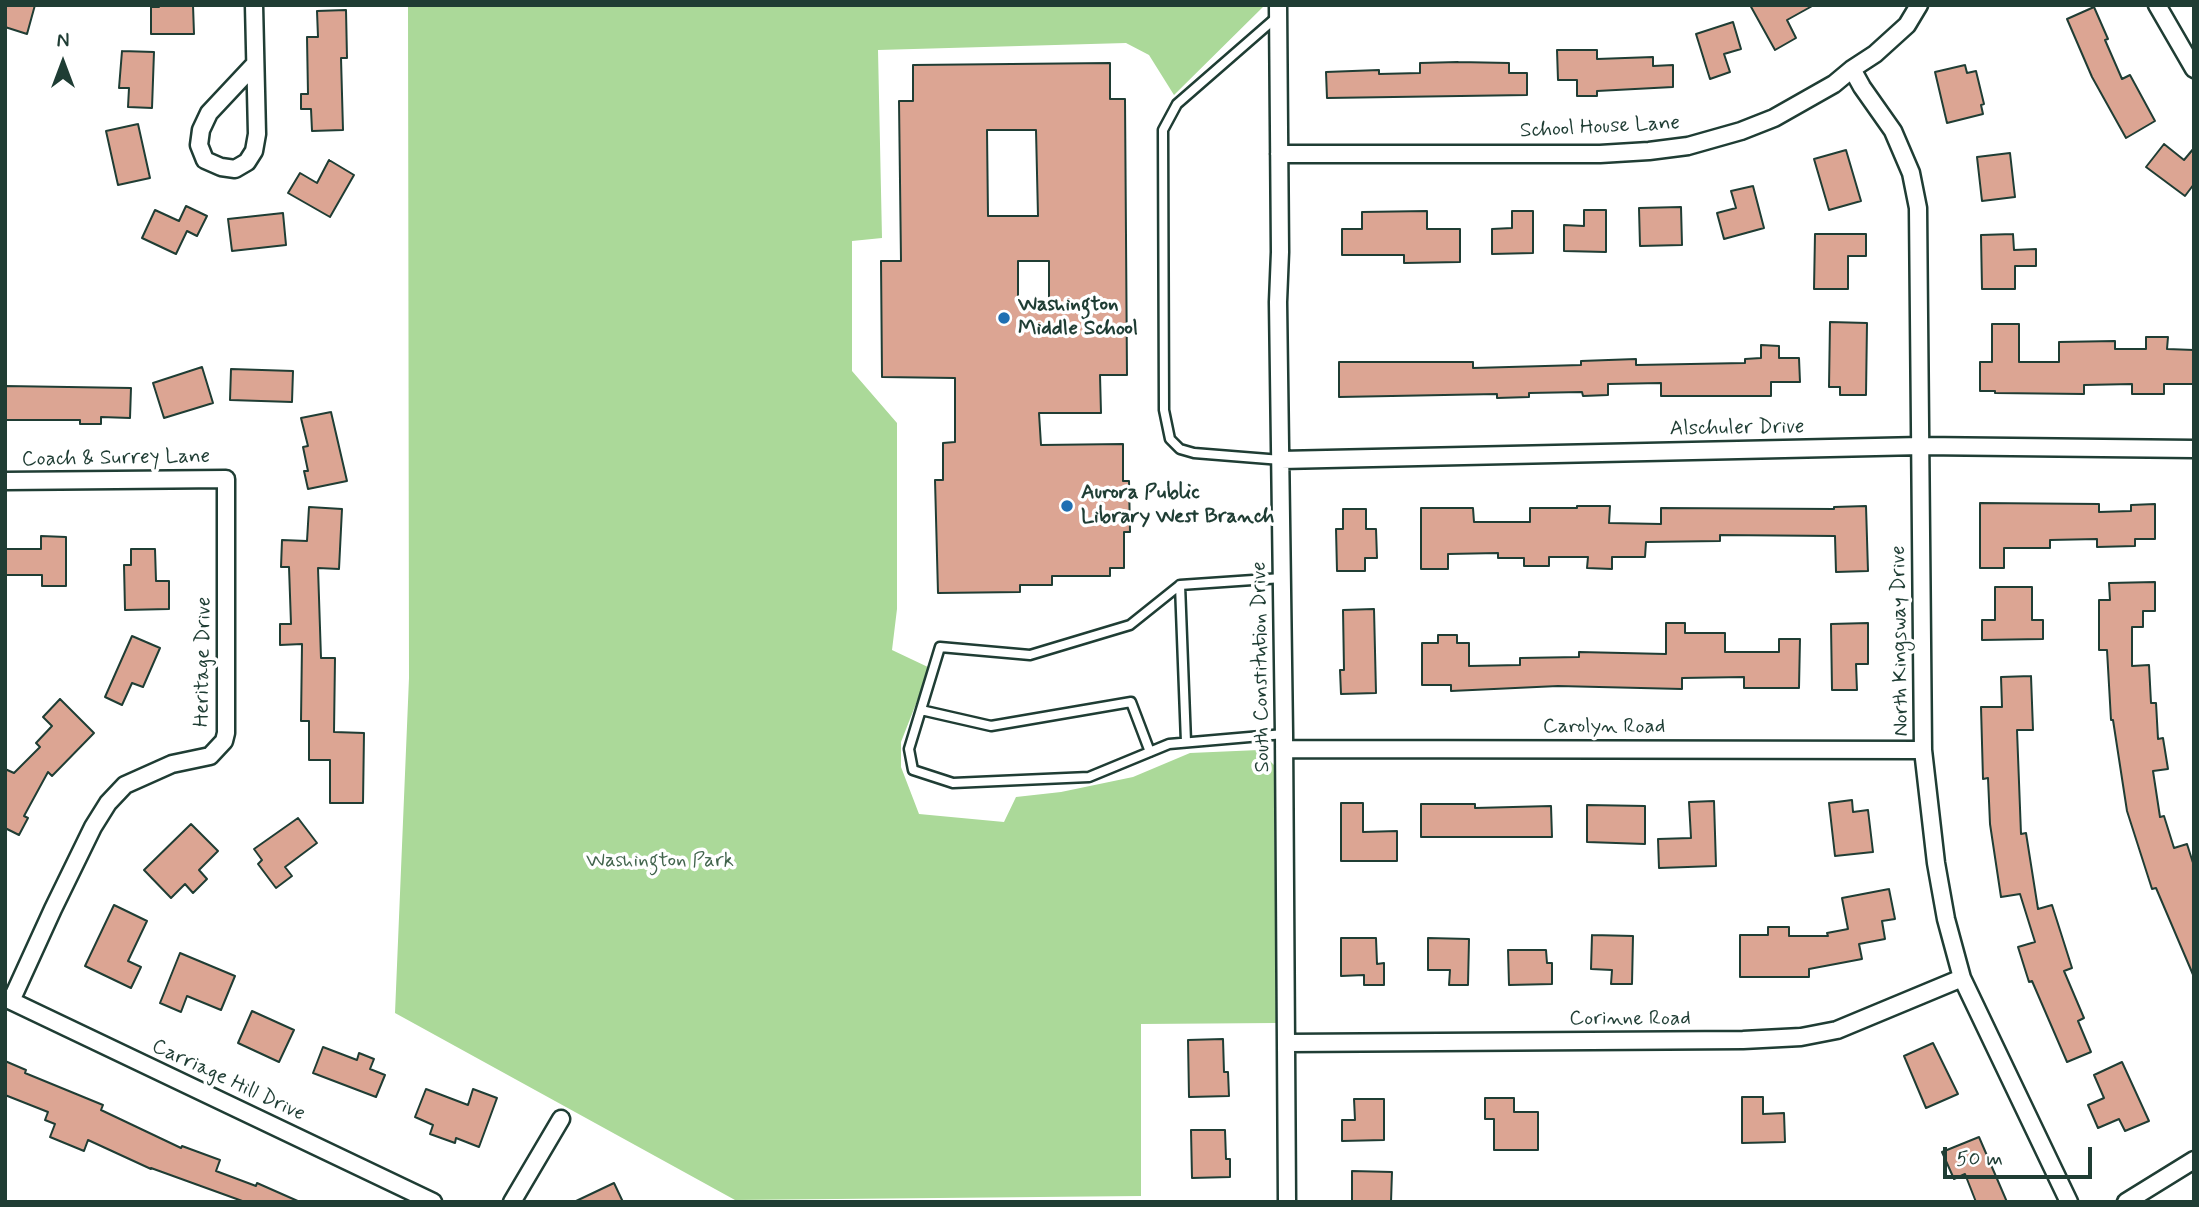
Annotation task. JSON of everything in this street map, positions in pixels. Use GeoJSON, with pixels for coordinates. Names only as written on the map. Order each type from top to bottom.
{"type":"FeatureCollection","features":[{"type":"Feature","properties":{"kind":"street"},"geometry":{"type":"LineString","coordinates":[[254,5],[257,134],[254,151],[247,162],[235,169],[221,167],[205,160],[199,145],[201,130],[209,113],[254,65]]}},
{"type":"Feature","properties":{"kind":"street","name":"School House Lane"},"geometry":{"type":"LineString","coordinates":[[1279,154],[1600,153],[1688,146],[1741,131],[1774,118],[1834,84],[1875,54],[1907,25],[1919,5]]}},
{"type":"Feature","properties":{"kind":"street"},"geometry":{"type":"LineString","coordinates":[[2157,5],[2194,69]]}},
{"type":"Feature","properties":{"kind":"street","name":"South Constitution Drive"},"geometry":{"type":"LineString","coordinates":[[1278,11],[1278,302],[1287,1202]]}},
{"type":"Feature","properties":{"kind":"street","name":"North Kingsway Drive"},"geometry":{"type":"LineString","coordinates":[[1852,69],[1893,131],[1915,190],[1919,228],[1923,750],[1936,863],[1946,919],[1962,978],[2069,1202]]}},
{"type":"Feature","properties":{"kind":"street","name":"Alschuler Drive"},"geometry":{"type":"LineString","coordinates":[[1281,460],[1920,446],[2194,449]]}},
{"type":"Feature","properties":{"kind":"street","name":"Coach & Surrey Lane"},"geometry":{"type":"LineString","coordinates":[[5,481],[226,479]]}},
{"type":"Feature","properties":{"kind":"street","name":"Heritage Drive"},"geometry":{"type":"LineString","coordinates":[[8,1000],[93,827],[108,803],[125,785],[172,764],[210,756],[224,741],[226,479]]}},
{"type":"Feature","properties":{"kind":"street","name":"Carolyn Road"},"geometry":{"type":"LineString","coordinates":[[1284,742],[1923,750]]}},
{"type":"Feature","properties":{"kind":"street","name":"Corinne Road"},"geometry":{"type":"LineString","coordinates":[[1287,1043],[1730,1040],[1801,1037],[1837,1030],[1962,978]]}},
{"type":"Feature","properties":{"kind":"street","name":"Carriage Hill Drive"},"geometry":{"type":"LineString","coordinates":[[8,1000],[433,1202]]}},
{"type":"Feature","properties":{"kind":"street"},"geometry":{"type":"LineString","coordinates":[[513,1202],[561,1119]]}},
{"type":"Feature","properties":{"kind":"street"},"geometry":{"type":"LineString","coordinates":[[2126,1202],[2194,1160]]}},
{"type":"Feature","properties":{"kind":"lane"},"geometry":{"type":"LineString","coordinates":[[1278,11],[1177,104],[1163,130],[1164,410],[1170,439],[1180,449],[1194,453],[1281,460]]}},
{"type":"Feature","properties":{"kind":"lane"},"geometry":{"type":"LineString","coordinates":[[1282,578],[1180,585],[1130,625],[1030,655],[940,648],[909,749],[913,770],[953,783],[1089,777],[1170,744],[1186,742],[1284,742]]}},
{"type":"Feature","properties":{"kind":"lane"},"geometry":{"type":"LineString","coordinates":[[1180,585],[1186,742]]}},
{"type":"Feature","properties":{"kind":"lane"},"geometry":{"type":"LineString","coordinates":[[920,710],[991,726],[1131,702],[1150,752]]}},
{"type":"Feature","properties":{"kind":"green space","name":"Washington Park"},"geometry":{"type":"Polygon","coordinates":[[[408,5],[1265,5],[1174,95],[1149,55],[1126,43],[878,50],[882,238],[852,241],[852,371],[897,423],[897,609],[892,650],[930,668],[901,742],[901,767],[919,814],[1004,822],[1016,797],[1061,792],[1133,777],[1190,753],[1259,750],[1274,765],[1276,1023],[1141,1024],[1141,1196],[735,1200],[395,1013],[409,678],[408,5]]]}},
{"type":"Feature","properties":{"kind":"building"},"geometry":{"type":"Polygon","coordinates":[[[5,5],[35,5],[27,34],[5,27],[5,5]]]}},
{"type":"Feature","properties":{"kind":"building"},"geometry":{"type":"Polygon","coordinates":[[[193,5],[194,34],[151,34],[151,7],[193,5]]]}},
{"type":"Feature","properties":{"kind":"building"},"geometry":{"type":"Polygon","coordinates":[[[1750,5],[1814,5],[1787,20],[1796,38],[1775,50],[1750,5]]]}},
{"type":"Feature","properties":{"kind":"building"},"geometry":{"type":"Polygon","coordinates":[[[2094,7],[2122,79],[2130,75],[2155,121],[2126,138],[2092,77],[2067,19],[2094,7]]]}},
{"type":"Feature","properties":{"kind":"building"},"geometry":{"type":"Polygon","coordinates":[[[346,10],[347,58],[341,58],[343,130],[312,131],[311,109],[301,109],[301,94],[308,94],[307,37],[318,37],[317,11],[346,10]]]}},
{"type":"Feature","properties":{"kind":"building"},"geometry":{"type":"Polygon","coordinates":[[[1733,22],[1741,49],[1724,54],[1730,72],[1710,79],[1696,34],[1733,22]]]}},
{"type":"Feature","properties":{"kind":"building"},"geometry":{"type":"Polygon","coordinates":[[[1557,50],[1597,50],[1597,59],[1653,57],[1653,66],[1673,65],[1673,87],[1597,91],[1597,96],[1577,96],[1577,80],[1558,80],[1557,50]]]}},
{"type":"Feature","properties":{"kind":"building"},"geometry":{"type":"Polygon","coordinates":[[[122,51],[154,52],[152,108],[128,107],[129,88],[119,88],[122,51]]]}},
{"type":"Feature","properties":{"kind":"building","name":"Washington Middle School"},"geometry":{"type":"Polygon","coordinates":[[[1110,63],[1110,99],[1125,99],[1127,375],[1100,375],[1101,413],[1039,413],[1041,445],[1123,444],[1123,481],[1129,481],[1130,532],[1124,532],[1124,568],[1110,568],[1110,576],[1052,576],[1052,585],[1020,585],[1020,592],[938,593],[935,480],[943,480],[943,443],[955,442],[955,378],[882,377],[881,261],[901,261],[899,101],[913,101],[913,65],[1110,63]],[[987,130],[988,216],[1038,216],[1036,130],[987,130]],[[1018,261],[1018,304],[1049,304],[1049,261],[1018,261]]]}},
{"type":"Feature","properties":{"kind":"building"},"geometry":{"type":"Polygon","coordinates":[[[1420,63],[1509,63],[1509,73],[1527,73],[1527,95],[1327,98],[1326,72],[1379,70],[1379,74],[1420,73],[1420,63]]]}},
{"type":"Feature","properties":{"kind":"building"},"geometry":{"type":"Polygon","coordinates":[[[1965,65],[1967,73],[1976,71],[1984,104],[1981,105],[1983,114],[1947,123],[1935,72],[1965,65]]]}},
{"type":"Feature","properties":{"kind":"building"},"geometry":{"type":"Polygon","coordinates":[[[138,124],[150,178],[118,185],[106,131],[138,124]]]}},
{"type":"Feature","properties":{"kind":"building"},"geometry":{"type":"Polygon","coordinates":[[[2164,144],[2184,160],[2194,148],[2194,184],[2185,196],[2146,167],[2164,144]]]}},
{"type":"Feature","properties":{"kind":"building"},"geometry":{"type":"Polygon","coordinates":[[[1846,150],[1861,201],[1829,210],[1814,159],[1846,150]]]}},
{"type":"Feature","properties":{"kind":"building"},"geometry":{"type":"Polygon","coordinates":[[[2010,153],[2015,197],[1982,201],[1977,157],[2010,153]]]}},
{"type":"Feature","properties":{"kind":"building"},"geometry":{"type":"Polygon","coordinates":[[[329,160],[354,175],[330,217],[288,193],[300,173],[317,183],[329,160]]]}},
{"type":"Feature","properties":{"kind":"building"},"geometry":{"type":"Polygon","coordinates":[[[1753,186],[1764,228],[1724,239],[1717,213],[1736,208],[1731,191],[1753,186]]]}},
{"type":"Feature","properties":{"kind":"building"},"geometry":{"type":"Polygon","coordinates":[[[186,206],[207,216],[197,236],[187,231],[176,254],[142,238],[155,210],[179,221],[186,206]]]}},
{"type":"Feature","properties":{"kind":"building"},"geometry":{"type":"Polygon","coordinates":[[[1681,207],[1682,245],[1640,246],[1639,208],[1681,207]]]}},
{"type":"Feature","properties":{"kind":"building"},"geometry":{"type":"Polygon","coordinates":[[[1584,210],[1606,210],[1606,252],[1564,251],[1564,225],[1584,226],[1584,210]]]}},
{"type":"Feature","properties":{"kind":"building"},"geometry":{"type":"Polygon","coordinates":[[[1427,211],[1427,229],[1460,229],[1460,262],[1404,263],[1404,255],[1342,255],[1342,229],[1362,229],[1362,212],[1427,211]]]}},
{"type":"Feature","properties":{"kind":"building"},"geometry":{"type":"Polygon","coordinates":[[[1512,211],[1533,211],[1533,253],[1492,254],[1492,229],[1512,228],[1512,211]]]}},
{"type":"Feature","properties":{"kind":"building"},"geometry":{"type":"Polygon","coordinates":[[[283,213],[286,245],[232,251],[228,219],[283,213]]]}},
{"type":"Feature","properties":{"kind":"building"},"geometry":{"type":"Polygon","coordinates":[[[1815,234],[1866,234],[1866,256],[1848,256],[1848,289],[1814,289],[1815,234]]]}},
{"type":"Feature","properties":{"kind":"building"},"geometry":{"type":"Polygon","coordinates":[[[2013,234],[2014,250],[2036,249],[2036,266],[2015,266],[2015,289],[1982,289],[1981,235],[2013,234]]]}},
{"type":"Feature","properties":{"kind":"building"},"geometry":{"type":"Polygon","coordinates":[[[1830,322],[1867,323],[1866,395],[1840,395],[1840,387],[1829,387],[1830,322]]]}},
{"type":"Feature","properties":{"kind":"building"},"geometry":{"type":"Polygon","coordinates":[[[1992,324],[2019,324],[2019,362],[2059,362],[2059,342],[2115,341],[2115,349],[2146,349],[2146,337],[2168,337],[2167,349],[2194,350],[2194,384],[2164,384],[2164,394],[2132,394],[2132,384],[2084,385],[2084,394],[1980,391],[1980,362],[1992,362],[1992,324]]]}},
{"type":"Feature","properties":{"kind":"building"},"geometry":{"type":"Polygon","coordinates":[[[1761,345],[1779,346],[1779,358],[1799,358],[1800,382],[1771,382],[1771,396],[1661,396],[1661,383],[1608,384],[1608,395],[1583,396],[1582,392],[1529,393],[1529,397],[1497,398],[1497,394],[1339,397],[1339,362],[1473,362],[1473,368],[1581,365],[1581,361],[1636,359],[1636,365],[1745,363],[1745,359],[1761,358],[1761,345]]]}},
{"type":"Feature","properties":{"kind":"building"},"geometry":{"type":"Polygon","coordinates":[[[202,367],[213,403],[164,418],[153,383],[202,367]]]}},
{"type":"Feature","properties":{"kind":"building"},"geometry":{"type":"Polygon","coordinates":[[[231,369],[293,371],[292,402],[230,400],[231,369]]]}},
{"type":"Feature","properties":{"kind":"building"},"geometry":{"type":"Polygon","coordinates":[[[5,386],[131,388],[130,418],[101,417],[101,424],[80,424],[80,420],[5,420],[5,386]]]}},
{"type":"Feature","properties":{"kind":"building"},"geometry":{"type":"Polygon","coordinates":[[[331,412],[347,481],[308,489],[304,471],[308,471],[303,447],[308,446],[301,418],[331,412]]]}},
{"type":"Feature","properties":{"kind":"building"},"geometry":{"type":"Polygon","coordinates":[[[1980,503],[2099,504],[2099,512],[2131,511],[2131,505],[2155,504],[2155,539],[2135,539],[2135,546],[2097,547],[2097,539],[2050,540],[2050,548],[2004,548],[2004,568],[1980,568],[1980,503]]]}},
{"type":"Feature","properties":{"kind":"building"},"geometry":{"type":"Polygon","coordinates":[[[1610,506],[1609,523],[1661,524],[1661,508],[1834,509],[1866,506],[1868,571],[1836,572],[1835,536],[1720,535],[1720,541],[1646,542],[1645,557],[1612,557],[1612,569],[1587,568],[1588,557],[1549,557],[1549,566],[1524,566],[1524,558],[1498,558],[1498,553],[1448,554],[1448,569],[1421,569],[1421,508],[1473,508],[1474,522],[1530,522],[1530,508],[1610,506]]]}},
{"type":"Feature","properties":{"kind":"building"},"geometry":{"type":"Polygon","coordinates":[[[309,507],[342,509],[339,569],[318,568],[321,658],[335,658],[334,732],[364,733],[363,803],[330,803],[330,760],[309,760],[309,721],[301,721],[302,644],[280,645],[280,624],[291,624],[289,567],[281,567],[282,540],[307,541],[309,507]]]}},
{"type":"Feature","properties":{"kind":"building"},"geometry":{"type":"Polygon","coordinates":[[[1343,509],[1366,509],[1366,529],[1376,529],[1377,558],[1365,558],[1365,571],[1337,571],[1336,529],[1343,529],[1343,509]]]}},
{"type":"Feature","properties":{"kind":"building"},"geometry":{"type":"Polygon","coordinates":[[[41,536],[66,537],[66,586],[42,586],[42,575],[5,575],[5,549],[41,549],[41,536]]]}},
{"type":"Feature","properties":{"kind":"building"},"geometry":{"type":"Polygon","coordinates":[[[131,549],[155,549],[156,581],[169,581],[169,609],[125,610],[124,565],[131,565],[131,549]]]}},
{"type":"Feature","properties":{"kind":"building"},"geometry":{"type":"Polygon","coordinates":[[[2155,582],[2155,611],[2143,611],[2143,627],[2132,627],[2132,666],[2149,665],[2151,703],[2156,703],[2158,739],[2163,738],[2168,769],[2153,771],[2160,817],[2164,816],[2174,848],[2187,844],[2194,866],[2194,977],[2156,888],[2152,889],[2127,811],[2111,720],[2107,650],[2099,650],[2099,600],[2110,600],[2109,583],[2155,582]]]}},
{"type":"Feature","properties":{"kind":"building"},"geometry":{"type":"Polygon","coordinates":[[[1995,587],[2032,587],[2032,620],[2043,620],[2043,639],[1982,640],[1982,620],[1995,620],[1995,587]]]}},
{"type":"Feature","properties":{"kind":"building"},"geometry":{"type":"Polygon","coordinates":[[[1374,609],[1376,693],[1341,694],[1340,670],[1344,670],[1343,610],[1374,609]]]}},
{"type":"Feature","properties":{"kind":"building"},"geometry":{"type":"Polygon","coordinates":[[[1666,623],[1685,623],[1685,633],[1725,633],[1725,652],[1779,652],[1779,639],[1800,639],[1799,688],[1744,688],[1744,677],[1682,678],[1682,689],[1558,686],[1451,691],[1451,685],[1422,685],[1422,643],[1438,643],[1438,635],[1457,635],[1457,643],[1469,643],[1469,666],[1520,665],[1520,658],[1579,657],[1579,652],[1666,654],[1666,623]]]}},
{"type":"Feature","properties":{"kind":"building"},"geometry":{"type":"Polygon","coordinates":[[[1868,623],[1868,664],[1856,664],[1857,690],[1832,690],[1831,624],[1868,623]]]}},
{"type":"Feature","properties":{"kind":"building"},"geometry":{"type":"Polygon","coordinates":[[[132,636],[160,648],[143,687],[132,683],[122,705],[105,697],[132,636]]]}},
{"type":"Feature","properties":{"kind":"building"},"geometry":{"type":"Polygon","coordinates":[[[2031,676],[2033,730],[2017,730],[2021,834],[2026,833],[2038,909],[2052,905],[2072,968],[2064,971],[2084,1018],[2078,1021],[2091,1052],[2067,1062],[2032,981],[2029,982],[2018,947],[2035,942],[2020,894],[2001,897],[1990,824],[1988,778],[1983,779],[1981,707],[2002,707],[2001,677],[2031,676]]]}},
{"type":"Feature","properties":{"kind":"building"},"geometry":{"type":"Polygon","coordinates":[[[60,699],[94,733],[52,776],[48,772],[24,816],[28,818],[19,835],[5,828],[5,769],[14,773],[40,747],[36,743],[52,726],[43,717],[60,699]]]}},
{"type":"Feature","properties":{"kind":"building"},"geometry":{"type":"Polygon","coordinates":[[[1852,800],[1853,812],[1868,810],[1873,852],[1835,856],[1829,803],[1852,800]]]}},
{"type":"Feature","properties":{"kind":"building"},"geometry":{"type":"Polygon","coordinates":[[[1714,801],[1716,866],[1659,868],[1658,839],[1691,838],[1689,802],[1714,801]]]}},
{"type":"Feature","properties":{"kind":"building"},"geometry":{"type":"Polygon","coordinates":[[[1341,803],[1363,803],[1363,832],[1397,831],[1397,861],[1341,861],[1341,803]]]}},
{"type":"Feature","properties":{"kind":"building"},"geometry":{"type":"Polygon","coordinates":[[[1421,804],[1475,804],[1475,808],[1551,806],[1552,837],[1421,837],[1421,804]]]}},
{"type":"Feature","properties":{"kind":"building"},"geometry":{"type":"Polygon","coordinates":[[[1587,805],[1645,806],[1645,844],[1587,842],[1587,805]]]}},
{"type":"Feature","properties":{"kind":"building"},"geometry":{"type":"Polygon","coordinates":[[[298,818],[317,843],[285,867],[292,876],[276,888],[258,864],[262,860],[254,849],[298,818]]]}},
{"type":"Feature","properties":{"kind":"building"},"geometry":{"type":"Polygon","coordinates":[[[191,824],[218,851],[199,870],[207,879],[193,893],[185,884],[171,898],[144,870],[191,824]]]}},
{"type":"Feature","properties":{"kind":"building"},"geometry":{"type":"Polygon","coordinates":[[[1889,889],[1895,919],[1882,921],[1885,939],[1859,944],[1862,959],[1809,969],[1809,977],[1740,977],[1740,935],[1768,935],[1768,927],[1789,927],[1789,936],[1828,936],[1827,933],[1848,929],[1842,898],[1889,889]]]}},
{"type":"Feature","properties":{"kind":"building"},"geometry":{"type":"Polygon","coordinates":[[[114,905],[147,921],[128,961],[141,967],[131,988],[85,966],[114,905]]]}},
{"type":"Feature","properties":{"kind":"building"},"geometry":{"type":"Polygon","coordinates":[[[1592,935],[1633,936],[1632,984],[1611,984],[1612,970],[1591,969],[1592,935]]]}},
{"type":"Feature","properties":{"kind":"building"},"geometry":{"type":"Polygon","coordinates":[[[1341,938],[1376,938],[1377,964],[1384,963],[1384,985],[1364,985],[1364,975],[1341,976],[1341,938]]]}},
{"type":"Feature","properties":{"kind":"building"},"geometry":{"type":"Polygon","coordinates":[[[1428,938],[1469,939],[1468,985],[1449,985],[1450,970],[1428,970],[1428,938]]]}},
{"type":"Feature","properties":{"kind":"building"},"geometry":{"type":"Polygon","coordinates":[[[1508,950],[1546,950],[1547,963],[1552,963],[1552,984],[1509,985],[1508,950]]]}},
{"type":"Feature","properties":{"kind":"building"},"geometry":{"type":"Polygon","coordinates":[[[180,953],[235,976],[221,1010],[187,996],[181,1012],[160,1003],[180,953]]]}},
{"type":"Feature","properties":{"kind":"building"},"geometry":{"type":"Polygon","coordinates":[[[252,1011],[294,1030],[279,1062],[238,1043],[252,1011]]]}},
{"type":"Feature","properties":{"kind":"building"},"geometry":{"type":"Polygon","coordinates":[[[1223,1039],[1224,1072],[1228,1072],[1229,1096],[1189,1097],[1188,1040],[1223,1039]]]}},
{"type":"Feature","properties":{"kind":"building"},"geometry":{"type":"Polygon","coordinates":[[[1933,1043],[1958,1094],[1926,1108],[1904,1056],[1933,1043]]]}},
{"type":"Feature","properties":{"kind":"building"},"geometry":{"type":"Polygon","coordinates":[[[323,1047],[357,1060],[359,1053],[374,1059],[370,1069],[385,1075],[376,1097],[313,1073],[323,1047]]]}},
{"type":"Feature","properties":{"kind":"building"},"geometry":{"type":"Polygon","coordinates":[[[5,1061],[26,1070],[25,1073],[103,1105],[101,1110],[181,1148],[182,1146],[220,1160],[216,1171],[256,1186],[257,1183],[300,1202],[245,1202],[151,1169],[88,1140],[84,1151],[50,1137],[55,1124],[45,1120],[48,1112],[5,1095],[5,1061]]]}},
{"type":"Feature","properties":{"kind":"building"},"geometry":{"type":"Polygon","coordinates":[[[2122,1062],[2149,1121],[2125,1131],[2119,1119],[2098,1128],[2088,1105],[2104,1098],[2094,1075],[2122,1062]]]}},
{"type":"Feature","properties":{"kind":"building"},"geometry":{"type":"Polygon","coordinates":[[[426,1089],[468,1105],[473,1089],[497,1098],[479,1147],[456,1138],[455,1143],[430,1134],[433,1125],[415,1117],[426,1089]]]}},
{"type":"Feature","properties":{"kind":"building"},"geometry":{"type":"Polygon","coordinates":[[[1742,1097],[1763,1097],[1763,1114],[1784,1113],[1785,1142],[1742,1143],[1742,1097]]]}},
{"type":"Feature","properties":{"kind":"building"},"geometry":{"type":"Polygon","coordinates":[[[1485,1098],[1514,1098],[1514,1112],[1538,1112],[1538,1150],[1494,1150],[1494,1119],[1485,1119],[1485,1098]]]}},
{"type":"Feature","properties":{"kind":"building"},"geometry":{"type":"Polygon","coordinates":[[[1354,1099],[1384,1099],[1384,1140],[1342,1141],[1342,1120],[1355,1120],[1354,1099]]]}},
{"type":"Feature","properties":{"kind":"building"},"geometry":{"type":"Polygon","coordinates":[[[1191,1130],[1225,1130],[1230,1177],[1192,1178],[1191,1130]]]}},
{"type":"Feature","properties":{"kind":"building"},"geometry":{"type":"Polygon","coordinates":[[[1979,1137],[2007,1202],[1976,1202],[1965,1174],[1954,1179],[1942,1152],[1979,1137]]]}},
{"type":"Feature","properties":{"kind":"building"},"geometry":{"type":"Polygon","coordinates":[[[1352,1171],[1392,1172],[1391,1202],[1352,1202],[1352,1171]]]}},
{"type":"Feature","properties":{"kind":"building"},"geometry":{"type":"Polygon","coordinates":[[[614,1183],[623,1202],[574,1202],[614,1183]]]}},
{"type":"Feature","properties":{"kind":"place","name":"Washington Middle School"},"geometry":{"type":"Point","coordinates":[1004,318]}},
{"type":"Feature","properties":{"kind":"place","name":"Aurora Public Library West Branch"},"geometry":{"type":"Point","coordinates":[1067,506]}}]}
